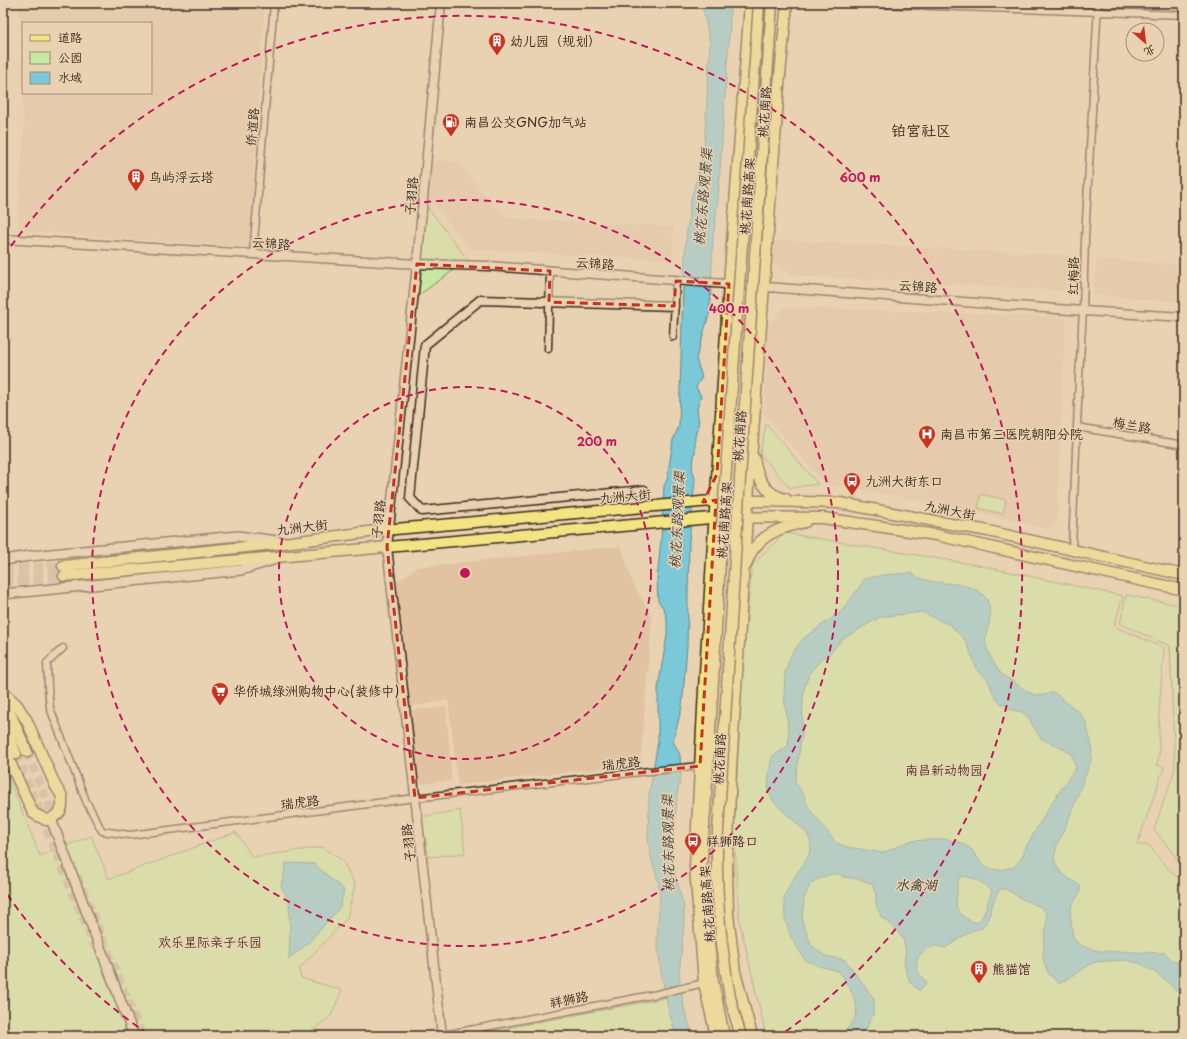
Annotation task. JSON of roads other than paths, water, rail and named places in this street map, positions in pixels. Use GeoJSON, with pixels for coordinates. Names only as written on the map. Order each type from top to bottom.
{"type":"FeatureCollection","features":[{"type":"Feature","properties":{"kind":"main road","name":"桃花南路"},"geometry":{"type":"LineString","coordinates":[[716,1036],[704,983],[695,867],[716,500],[725,284],[750,3]]}},
{"type":"Feature","properties":{"kind":"main road","name":"桃花南路高架"},"geometry":{"type":"LineString","coordinates":[[724,1036],[713,981],[701,870],[722,519],[759,3]]}},
{"type":"Feature","properties":{"kind":"main road","name":"桃花南路高架"},"geometry":{"type":"LineString","coordinates":[[741,1036],[731,999],[721,942],[716,882],[717,847],[739,486],[772,3]]}},
{"type":"Feature","properties":{"kind":"main road","name":"桃花南路"},"geometry":{"type":"LineString","coordinates":[[752,1036],[735,972],[728,915],[727,867],[731,768],[743,571],[763,286],[787,3]]}},
{"type":"Feature","properties":{"kind":"main road"},"geometry":{"type":"LineString","coordinates":[[752,442],[755,465],[760,480],[764,487],[773,494],[784,499],[840,503]]}},
{"type":"Feature","properties":{"kind":"main road"},"geometry":{"type":"LineString","coordinates":[[695,502],[705,497],[709,492],[717,474]]}},
{"type":"Feature","properties":{"kind":"main road","name":"九洲大街"},"geometry":{"type":"LineString","coordinates":[[1184,575],[988,531],[840,503],[748,500],[716,500],[389,530],[63,571],[285,556],[695,519],[747,516],[823,518],[936,535],[1184,590]]}},
{"type":"Feature","properties":{"kind":"main road"},"geometry":{"type":"LineString","coordinates":[[743,571],[755,546],[766,537],[788,526],[823,518]]}},
{"type":"Feature","properties":{"kind":"main road"},"geometry":{"type":"LineString","coordinates":[[3,561],[30,556],[238,536],[284,542]]}},
{"type":"Feature","properties":{"kind":"main road"},"geometry":{"type":"LineString","coordinates":[[3,594],[241,570],[285,556]]}},
{"type":"Feature","properties":{"kind":"main road"},"geometry":{"type":"LineString","coordinates":[[3,589],[25,588],[32,591]]}},
{"type":"Feature","properties":{"kind":"main road"},"geometry":{"type":"LineString","coordinates":[[3,692],[17,705],[26,721],[56,787],[62,796],[62,806],[60,812],[51,819],[46,820],[33,813],[3,747]]}},
{"type":"Feature","properties":{"kind":"main road"},"geometry":{"type":"LineString","coordinates":[[3,698],[27,752]]}},
{"type":"Feature","properties":{"kind":"main road"},"geometry":{"type":"LineString","coordinates":[[3,720],[16,754]]}},
{"type":"Feature","properties":{"kind":"main road"},"geometry":{"type":"LineString","coordinates":[[51,819],[134,1036]]}},
{"type":"Feature","properties":{"kind":"street","name":"侨谊路"},"geometry":{"type":"LineString","coordinates":[[252,254],[274,3]]}},
{"type":"Feature","properties":{"kind":"street","name":"子羽路"},"geometry":{"type":"LineString","coordinates":[[441,3],[387,547],[441,1036]]}},
{"type":"Feature","properties":{"kind":"street"},"geometry":{"type":"LineString","coordinates":[[846,3],[1184,15]]}},
{"type":"Feature","properties":{"kind":"street","name":"红梅路"},"geometry":{"type":"LineString","coordinates":[[1072,549],[1083,311],[1084,239],[1098,3]]}},
{"type":"Feature","properties":{"kind":"street","name":"云锦路"},"geometry":{"type":"LineString","coordinates":[[3,239],[416,264],[489,266],[1083,311],[1184,317]]}},
{"type":"Feature","properties":{"kind":"street"},"geometry":{"type":"LineString","coordinates":[[548,349],[550,271]]}},
{"type":"Feature","properties":{"kind":"street"},"geometry":{"type":"LineString","coordinates":[[673,338],[674,306],[678,281]]}},
{"type":"Feature","properties":{"kind":"street"},"geometry":{"type":"LineString","coordinates":[[644,490],[422,512],[410,498],[425,345],[480,300],[674,306]]}},
{"type":"Feature","properties":{"kind":"street","name":"梅兰路"},"geometry":{"type":"LineString","coordinates":[[1077,427],[1184,445]]}},
{"type":"Feature","properties":{"kind":"street"},"geometry":{"type":"LineString","coordinates":[[374,532],[383,524],[390,512]]}},
{"type":"Feature","properties":{"kind":"street","name":"瑞虎路"},"geometry":{"type":"LineString","coordinates":[[63,648],[48,663],[50,708],[86,801],[102,831],[130,835],[415,798],[700,766]]}},
{"type":"Feature","properties":{"kind":"street","name":"祥狮路"},"geometry":{"type":"LineString","coordinates":[[441,1036],[657,994],[704,983]]}},
{"type":"Feature","properties":{"kind":"water","name":"桃花东路观景渠"},"geometry":{"type":"Polygon","coordinates":[[[704,3],[730,3],[730,22],[718,199],[713,238],[710,311],[696,359],[702,377],[696,387],[701,396],[697,409],[699,423],[695,436],[695,452],[692,468],[695,479],[689,542],[687,647],[682,707],[673,741],[680,755],[681,775],[677,795],[672,851],[675,874],[684,907],[684,925],[679,974],[684,1008],[693,1036],[677,1036],[669,1013],[661,972],[657,939],[660,895],[648,838],[649,795],[658,741],[658,688],[667,635],[667,619],[664,609],[658,601],[657,580],[664,486],[667,480],[673,440],[679,426],[683,288],[690,203],[704,152],[710,42],[703,9],[704,3]]]}},
{"type":"Feature","properties":{"kind":"water","name":"水禽湖"},"geometry":{"type":"Polygon","coordinates":[[[911,573],[919,578],[927,580],[973,588],[981,593],[987,600],[990,608],[985,642],[992,660],[1001,674],[1026,691],[1035,695],[1053,692],[1080,713],[1086,723],[1092,747],[1091,760],[1067,823],[1058,842],[1054,857],[1059,870],[1080,886],[1080,893],[1073,903],[1070,912],[1073,937],[1077,943],[1087,948],[1100,951],[1165,953],[1172,960],[1184,966],[1184,999],[1166,980],[1142,964],[1125,960],[1094,962],[1059,984],[1048,973],[1043,959],[1047,920],[1046,913],[1041,907],[1001,888],[995,897],[987,922],[982,928],[971,931],[945,948],[935,946],[930,947],[919,956],[917,961],[917,970],[922,978],[927,982],[920,990],[918,990],[910,982],[906,971],[904,961],[906,951],[903,938],[890,923],[882,918],[876,905],[876,895],[872,884],[860,879],[843,877],[840,874],[831,874],[814,881],[810,885],[804,898],[802,921],[811,945],[825,956],[845,960],[874,999],[873,1015],[866,1029],[857,1036],[840,1036],[850,1025],[856,1015],[856,1002],[839,971],[819,966],[805,960],[791,937],[785,919],[784,897],[792,881],[808,857],[811,847],[810,839],[806,832],[774,802],[768,791],[769,772],[772,757],[788,746],[789,735],[784,696],[785,672],[792,653],[804,638],[842,611],[865,579],[883,575],[911,573]],[[922,612],[880,617],[841,640],[833,650],[820,660],[811,671],[805,685],[803,697],[802,732],[795,783],[804,795],[808,807],[836,843],[848,847],[883,853],[910,841],[944,839],[961,843],[971,849],[982,864],[989,869],[999,870],[1014,867],[1022,857],[1028,843],[1053,801],[1076,768],[1071,753],[1040,738],[1029,718],[1022,712],[1009,709],[996,699],[987,678],[978,671],[966,641],[950,625],[922,612]],[[961,876],[957,885],[956,903],[958,911],[963,916],[977,923],[983,916],[992,891],[978,880],[961,876]]]}},
{"type":"Feature","properties":{"kind":"water"},"geometry":{"type":"Polygon","coordinates":[[[286,863],[314,864],[344,890],[340,907],[308,943],[289,959],[289,901],[281,886],[286,863]]]}},
{"type":"Feature","properties":{"kind":"tunnel"},"geometry":{"type":"LineString","coordinates":[[3,571],[63,566]]}},
{"type":"Feature","properties":{"kind":"tunnel"},"geometry":{"type":"LineString","coordinates":[[3,582],[64,576]]}},
{"type":"Feature","properties":{"kind":"tunnel"},"geometry":{"type":"LineString","coordinates":[[27,752],[56,823]]}},
{"type":"Feature","properties":{"kind":"tunnel"},"geometry":{"type":"LineString","coordinates":[[16,754],[95,947]]}},
{"type":"Feature","properties":{"kind":"tunnel"},"geometry":{"type":"LineString","coordinates":[[77,876],[142,1036]]}},
{"type":"Feature","properties":{"kind":"place","name":"幼儿园（规划）"},"geometry":{"type":"Point","coordinates":[497,56]}},
{"type":"Feature","properties":{"kind":"place","name":"南昌公交GNG加气站"},"geometry":{"type":"Point","coordinates":[451,137]}},
{"type":"Feature","properties":{"kind":"place","name":"鸟屿浮云塔"},"geometry":{"type":"Point","coordinates":[136,192]}},
{"type":"Feature","properties":{"kind":"place","name":"南昌市第三医院朝阳分院"},"geometry":{"type":"Point","coordinates":[927,449]}},
{"type":"Feature","properties":{"kind":"place","name":"九洲大街东口"},"geometry":{"type":"Point","coordinates":[852,496]}},
{"type":"Feature","properties":{"kind":"place","name":"华侨城绿洲购物中心(装修中)"},"geometry":{"type":"Point","coordinates":[220,706]}},
{"type":"Feature","properties":{"kind":"place","name":"祥狮路口"},"geometry":{"type":"Point","coordinates":[693,856]}},
{"type":"Feature","properties":{"kind":"place","name":"熊猫馆"},"geometry":{"type":"Point","coordinates":[979,984]}},
{"type":"Feature","properties":{"kind":"district","name":"铂宫社区"},"geometry":{"type":"Point","coordinates":[921,131]}},
{"type":"Feature","properties":{"kind":"park label","name":"南昌新动物园"},"geometry":{"type":"Point","coordinates":[944,770]}},
{"type":"Feature","properties":{"kind":"park label","name":"欢乐星际亲子乐园"},"geometry":{"type":"Point","coordinates":[210,942]}}]}
